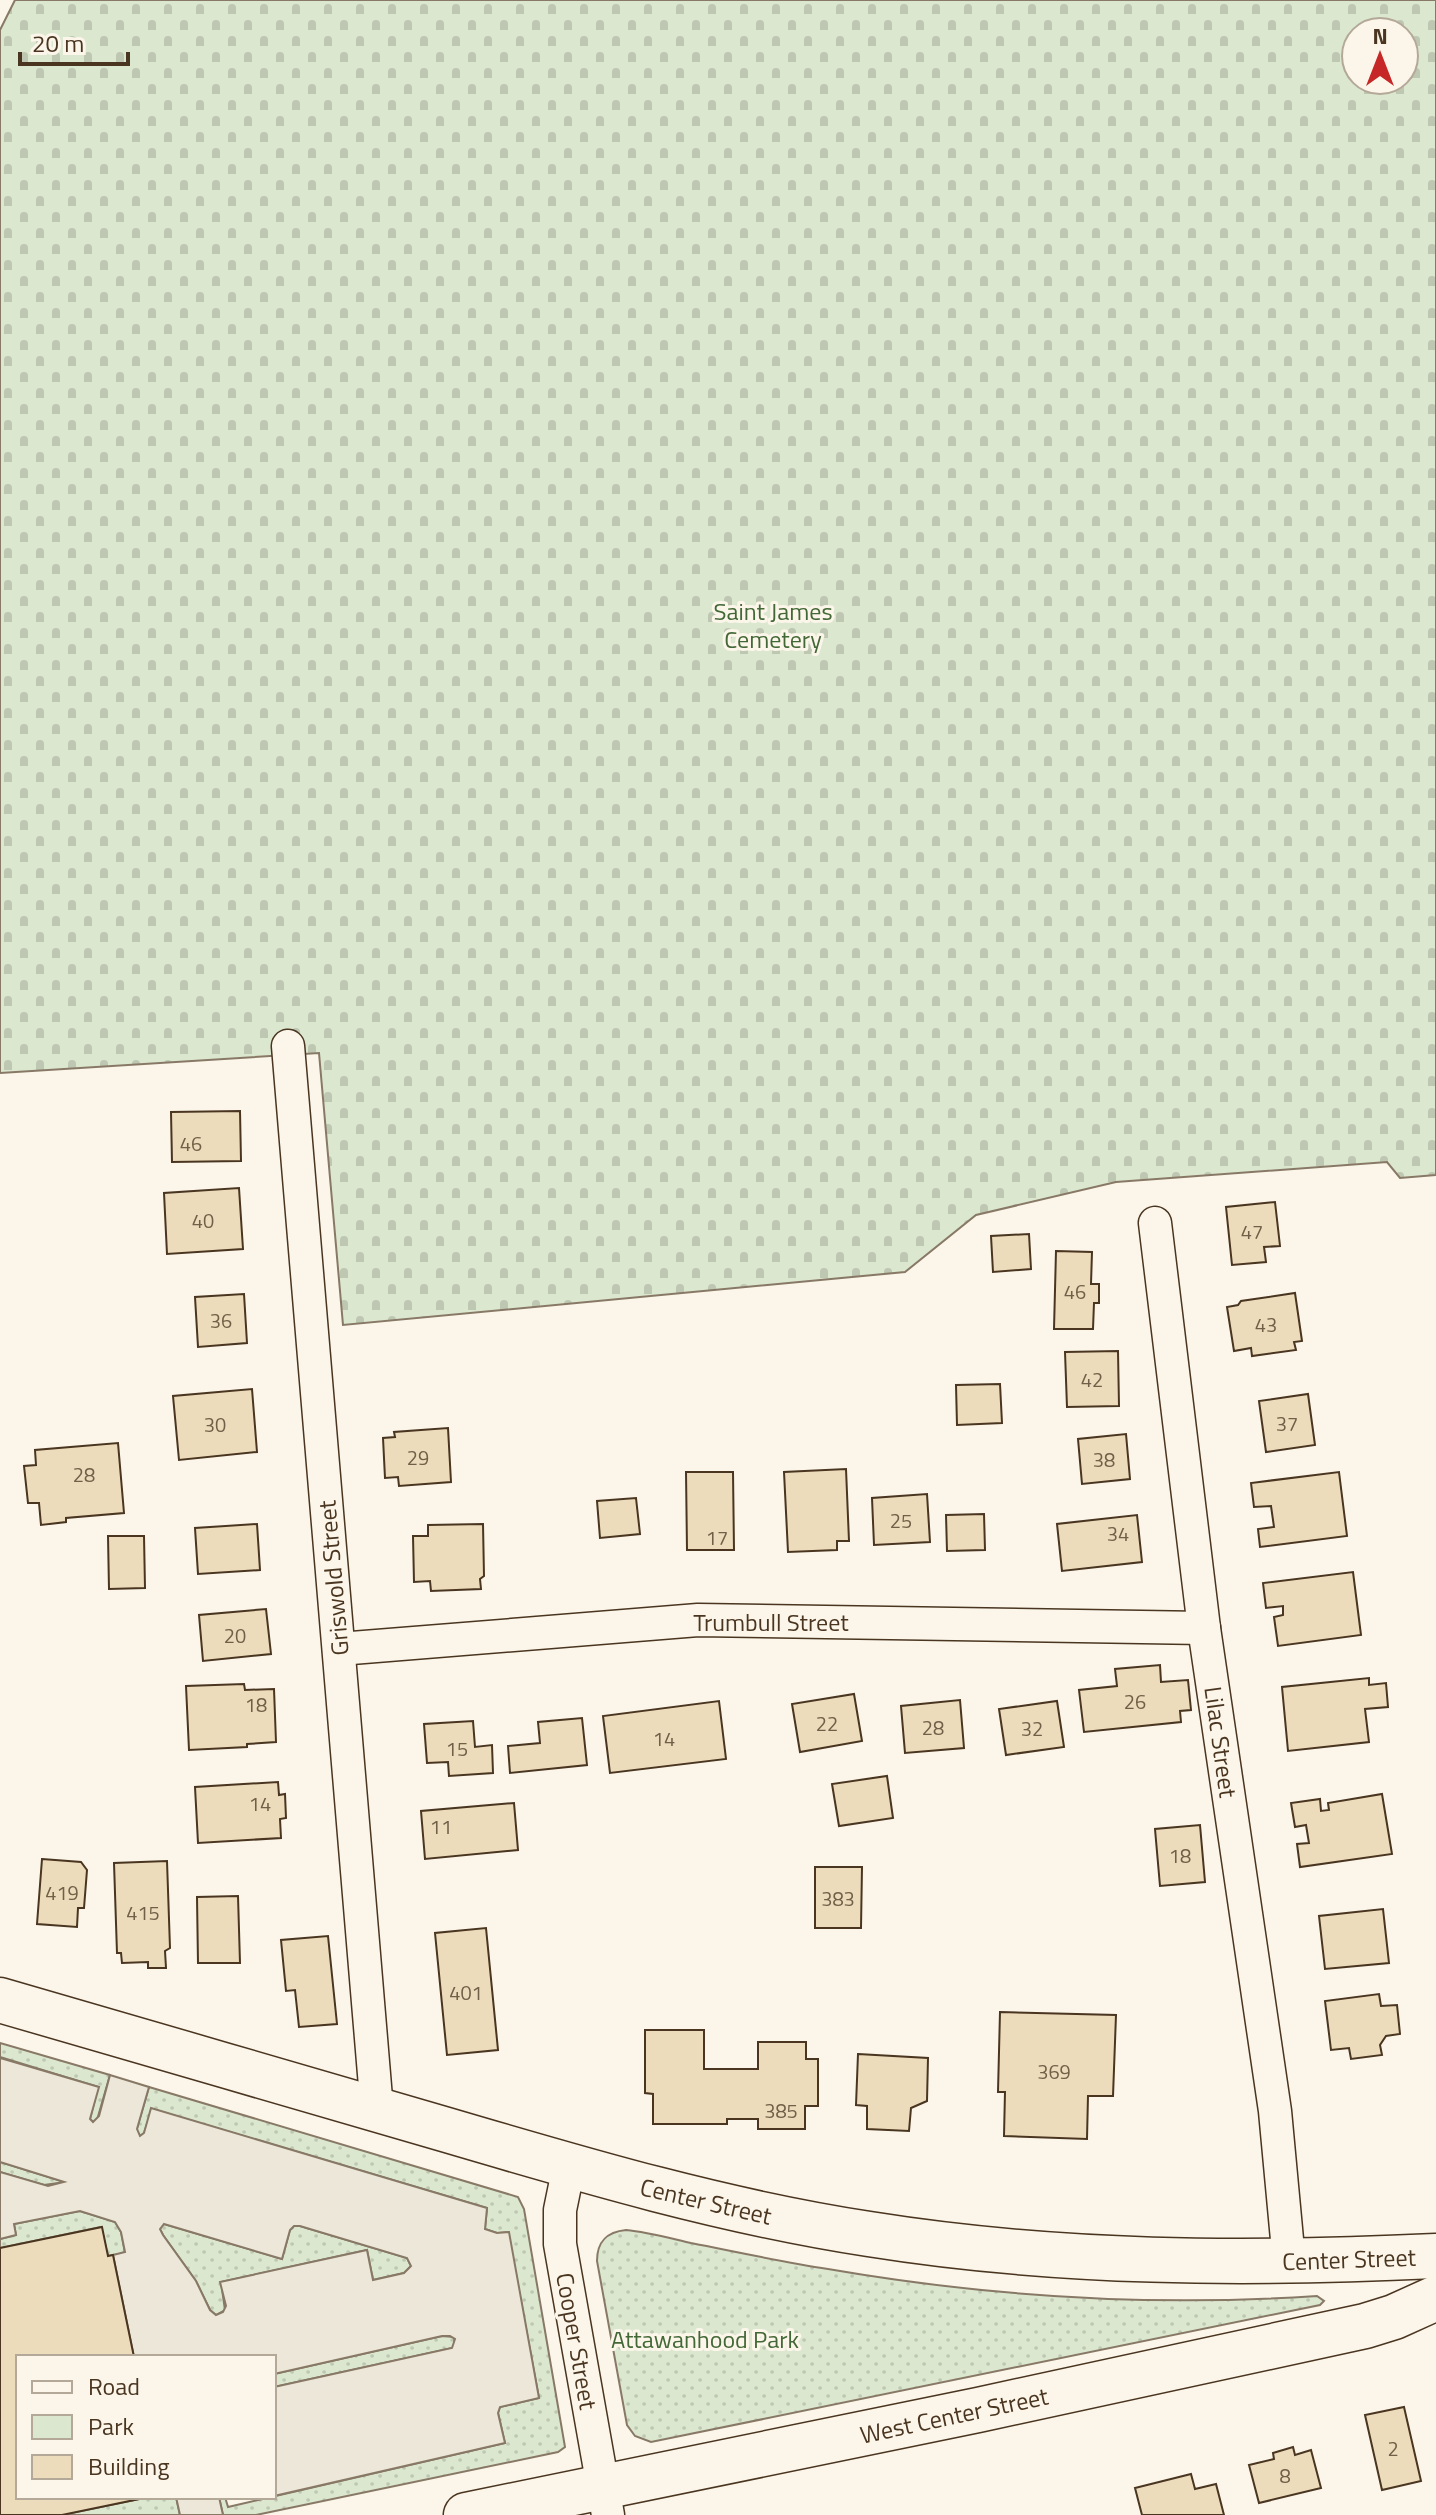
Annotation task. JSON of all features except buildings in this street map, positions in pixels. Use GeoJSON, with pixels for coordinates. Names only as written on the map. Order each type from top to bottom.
{"type":"FeatureCollection","features":[{"type":"Feature","properties":{"kind":"main road","name":"Center Street"},"geometry":{"type":"LineString","coordinates":[[0,2000],[569,2166],[743,2211],[828,2227],[945,2245],[1123,2260],[1289,2261],[1436,2256]]}},
{"type":"Feature","properties":{"kind":"main road","name":"West Center Street"},"geometry":{"type":"LineString","coordinates":[[466,2515],[605,2501],[993,2407],[1365,2326],[1436,2298]]}},
{"type":"Feature","properties":{"kind":"street","name":"Griswold Street"},"geometry":{"type":"LineString","coordinates":[[288,1046],[377,2110]]}},
{"type":"Feature","properties":{"kind":"street","name":"Lilac Street"},"geometry":{"type":"LineString","coordinates":[[1155,1223],[1204,1628],[1275,2111],[1289,2261]]}},
{"type":"Feature","properties":{"kind":"street","name":"Trumbull Street"},"geometry":{"type":"LineString","coordinates":[[339,1649],[698,1620],[1204,1628]]}},
{"type":"Feature","properties":{"kind":"street","name":"Cooper Street"},"geometry":{"type":"LineString","coordinates":[[569,2166],[559,2222],[560,2244],[605,2501]]}},
{"type":"Feature","properties":{"kind":"green space","name":"Saint James Cemetery"},"geometry":{"type":"Polygon","coordinates":[[[15,0],[1436,0],[1436,1175],[1400,1178],[1387,1162],[1116,1182],[976,1215],[905,1272],[343,1325],[319,1053],[0,1073],[0,30],[15,0]]]}},
{"type":"Feature","properties":{"kind":"green space"},"geometry":{"type":"Polygon","coordinates":[[[0,2043],[110,2075],[97,2120],[93,2122],[90,2119],[98,2087],[0,2057],[0,2043]]]}},
{"type":"Feature","properties":{"kind":"green space"},"geometry":{"type":"Polygon","coordinates":[[[149,2087],[518,2197],[524,2209],[565,2447],[558,2452],[256,2515],[223,2515],[219,2499],[226,2499],[228,2507],[276,2499],[276,2496],[505,2443],[498,2413],[500,2407],[539,2398],[508,2232],[497,2233],[485,2229],[487,2208],[152,2109],[144,2133],[140,2136],[136,2132],[149,2087]]]}},
{"type":"Feature","properties":{"kind":"green space"},"geometry":{"type":"Polygon","coordinates":[[[0,2162],[65,2182],[44,2185],[0,2172],[0,2162]]]}},
{"type":"Feature","properties":{"kind":"green space"},"geometry":{"type":"Polygon","coordinates":[[[80,2211],[115,2222],[121,2232],[125,2253],[108,2256],[101,2227],[0,2248],[0,2239],[16,2235],[14,2224],[80,2211]]]}},
{"type":"Feature","properties":{"kind":"green space"},"geometry":{"type":"Polygon","coordinates":[[[164,2224],[282,2259],[290,2230],[300,2226],[407,2258],[411,2266],[404,2273],[373,2280],[367,2250],[221,2282],[225,2310],[216,2315],[163,2235],[160,2229],[164,2224]]]}},
{"type":"Feature","properties":{"kind":"green space","name":"Attawanhood Park"},"geometry":{"type":"Polygon","coordinates":[[[626,2230],[794,2263],[950,2287],[1133,2300],[1317,2296],[1324,2301],[1320,2305],[651,2442],[635,2436],[627,2425],[597,2261],[604,2239],[626,2230]]]}},
{"type":"Feature","properties":{"kind":"green space"},"geometry":{"type":"Polygon","coordinates":[[[442,2336],[454,2337],[455,2345],[452,2348],[276,2387],[276,2374],[442,2336]]]}},
{"type":"Feature","properties":{"kind":"green space"},"geometry":{"type":"Polygon","coordinates":[[[139,2499],[176,2499],[180,2515],[62,2515],[139,2499]]]}},
{"type":"Feature","properties":{"kind":"shaded area"},"geometry":{"type":"Polygon","coordinates":[[[0,2058],[99,2087],[90,2119],[93,2122],[99,2116],[110,2075],[149,2087],[137,2129],[140,2136],[144,2133],[151,2108],[487,2208],[485,2229],[497,2233],[509,2232],[539,2398],[500,2407],[498,2413],[505,2443],[276,2496],[276,2387],[452,2348],[455,2339],[442,2336],[276,2374],[276,2355],[134,2355],[113,2255],[125,2252],[121,2232],[115,2222],[80,2211],[14,2224],[16,2235],[0,2239],[0,2172],[48,2186],[64,2182],[0,2162],[0,2058]],[[164,2224],[160,2229],[216,2315],[223,2312],[226,2306],[220,2282],[367,2250],[373,2280],[404,2273],[411,2266],[407,2258],[300,2226],[290,2230],[282,2259],[164,2224]]]}},
{"type":"Feature","properties":{"kind":"shaded area"},"geometry":{"type":"Polygon","coordinates":[[[176,2499],[219,2499],[223,2515],[180,2515],[176,2499]]]}}]}
